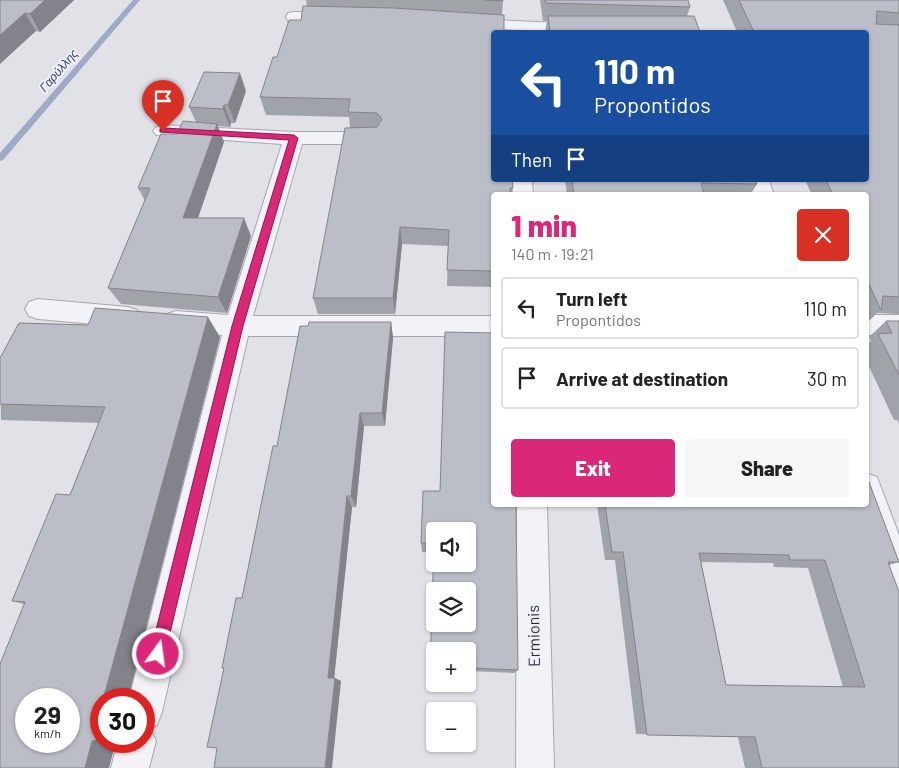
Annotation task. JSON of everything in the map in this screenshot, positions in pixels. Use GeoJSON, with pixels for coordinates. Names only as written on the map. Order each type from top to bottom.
{"type":"FeatureCollection","features":[{"type":"Feature","properties":{"kind":"street"},"geometry":{"type":"LineString","coordinates":[[294,17],[358,18]]}},
{"type":"Feature","properties":{"kind":"street"},"geometry":{"type":"LineString","coordinates":[[453,23],[512,30],[598,30]]}},
{"type":"Feature","properties":{"kind":"street"},"geometry":{"type":"LineString","coordinates":[[163,131],[294,138],[372,138]]}},
{"type":"Feature","properties":{"kind":"street"},"geometry":{"type":"LineString","coordinates":[[150,688],[238,326],[294,138]]}},
{"type":"Feature","properties":{"kind":"street"},"geometry":{"type":"LineString","coordinates":[[38,309],[238,326],[491,326]]}},
{"type":"Feature","properties":{"kind":"street"},"geometry":{"type":"LineString","coordinates":[[869,325],[899,325]]}},
{"type":"Feature","properties":{"kind":"street"},"geometry":{"type":"LineString","coordinates":[[869,495],[899,580]]}},
{"type":"Feature","properties":{"kind":"street","name":"Ermionis"},"geometry":{"type":"LineString","coordinates":[[532,507],[535,768]]}},
{"type":"Feature","properties":{"kind":"street"},"geometry":{"type":"LineString","coordinates":[[130,768],[134,753]]}},
{"type":"Feature","properties":{"kind":"building"},"geometry":{"type":"Polygon","coordinates":[[[0,0],[45,0],[30,14],[25,13],[0,35],[0,0]]]}},
{"type":"Feature","properties":{"kind":"building"},"geometry":{"type":"Polygon","coordinates":[[[545,0],[688,0],[690,7],[546,3],[545,0]]]}},
{"type":"Feature","properties":{"kind":"building"},"geometry":{"type":"Polygon","coordinates":[[[739,0],[899,0],[899,13],[877,11],[876,24],[899,25],[899,297],[883,296],[881,310],[869,284],[869,192],[832,192],[827,182],[869,182],[869,30],[753,30],[739,0]]]}},
{"type":"Feature","properties":{"kind":"building"},"geometry":{"type":"Polygon","coordinates":[[[303,6],[393,8],[504,15],[504,30],[491,30],[491,182],[512,182],[513,188],[510,188],[510,192],[491,192],[491,271],[447,270],[449,230],[400,227],[393,298],[313,298],[345,128],[377,127],[382,119],[377,113],[348,112],[350,99],[260,97],[273,57],[277,57],[289,20],[301,20],[303,6]]]}},
{"type":"Feature","properties":{"kind":"building"},"geometry":{"type":"Polygon","coordinates":[[[548,16],[694,16],[699,30],[550,30],[548,16]]]}},
{"type":"Feature","properties":{"kind":"building"},"geometry":{"type":"Polygon","coordinates":[[[204,72],[240,73],[228,105],[224,105],[223,109],[189,107],[204,72]]]}},
{"type":"Feature","properties":{"kind":"building"},"geometry":{"type":"Polygon","coordinates":[[[183,121],[217,124],[183,218],[244,218],[218,297],[108,288],[150,188],[138,188],[161,134],[177,134],[183,121]]]}},
{"type":"Feature","properties":{"kind":"building"},"geometry":{"type":"Polygon","coordinates":[[[572,182],[756,182],[757,184],[701,183],[703,192],[574,192],[572,182]]]}},
{"type":"Feature","properties":{"kind":"building"},"geometry":{"type":"Polygon","coordinates":[[[95,308],[208,317],[106,688],[90,688],[90,749],[85,768],[0,768],[0,664],[25,602],[12,601],[56,494],[70,495],[105,407],[0,404],[0,358],[19,323],[88,325],[95,308]]]}},
{"type":"Feature","properties":{"kind":"building"},"geometry":{"type":"Polygon","coordinates":[[[886,321],[899,321],[899,375],[878,334],[892,333],[886,321]]]}},
{"type":"Feature","properties":{"kind":"building"},"geometry":{"type":"Polygon","coordinates":[[[309,322],[391,322],[382,413],[360,413],[351,496],[347,496],[328,678],[335,678],[325,768],[214,768],[217,748],[207,747],[224,668],[222,668],[236,598],[242,598],[273,446],[277,446],[300,326],[308,326],[309,322]]]}},
{"type":"Feature","properties":{"kind":"building"},"geometry":{"type":"Polygon","coordinates":[[[445,332],[491,333],[491,507],[516,507],[518,670],[476,668],[476,642],[431,642],[431,632],[476,632],[476,582],[433,582],[433,572],[476,572],[476,522],[426,522],[426,543],[421,543],[423,491],[440,491],[445,332]]]}},
{"type":"Feature","properties":{"kind":"building"},"geometry":{"type":"Polygon","coordinates":[[[869,482],[899,562],[888,562],[899,592],[899,768],[762,768],[755,737],[647,735],[623,552],[612,552],[605,507],[869,507],[869,482]],[[699,553],[726,685],[865,687],[825,560],[790,560],[789,555],[699,553]]]}},
{"type":"Feature","properties":{"kind":"waterway","name":"Γαρύλλης"},"geometry":{"type":"LineString","coordinates":[[0,158],[137,0]]}},
{"type":"Feature","properties":{"kind":"route"},"geometry":{"type":"LineString","coordinates":[[158,654],[238,326],[294,138],[163,131]]}}]}
